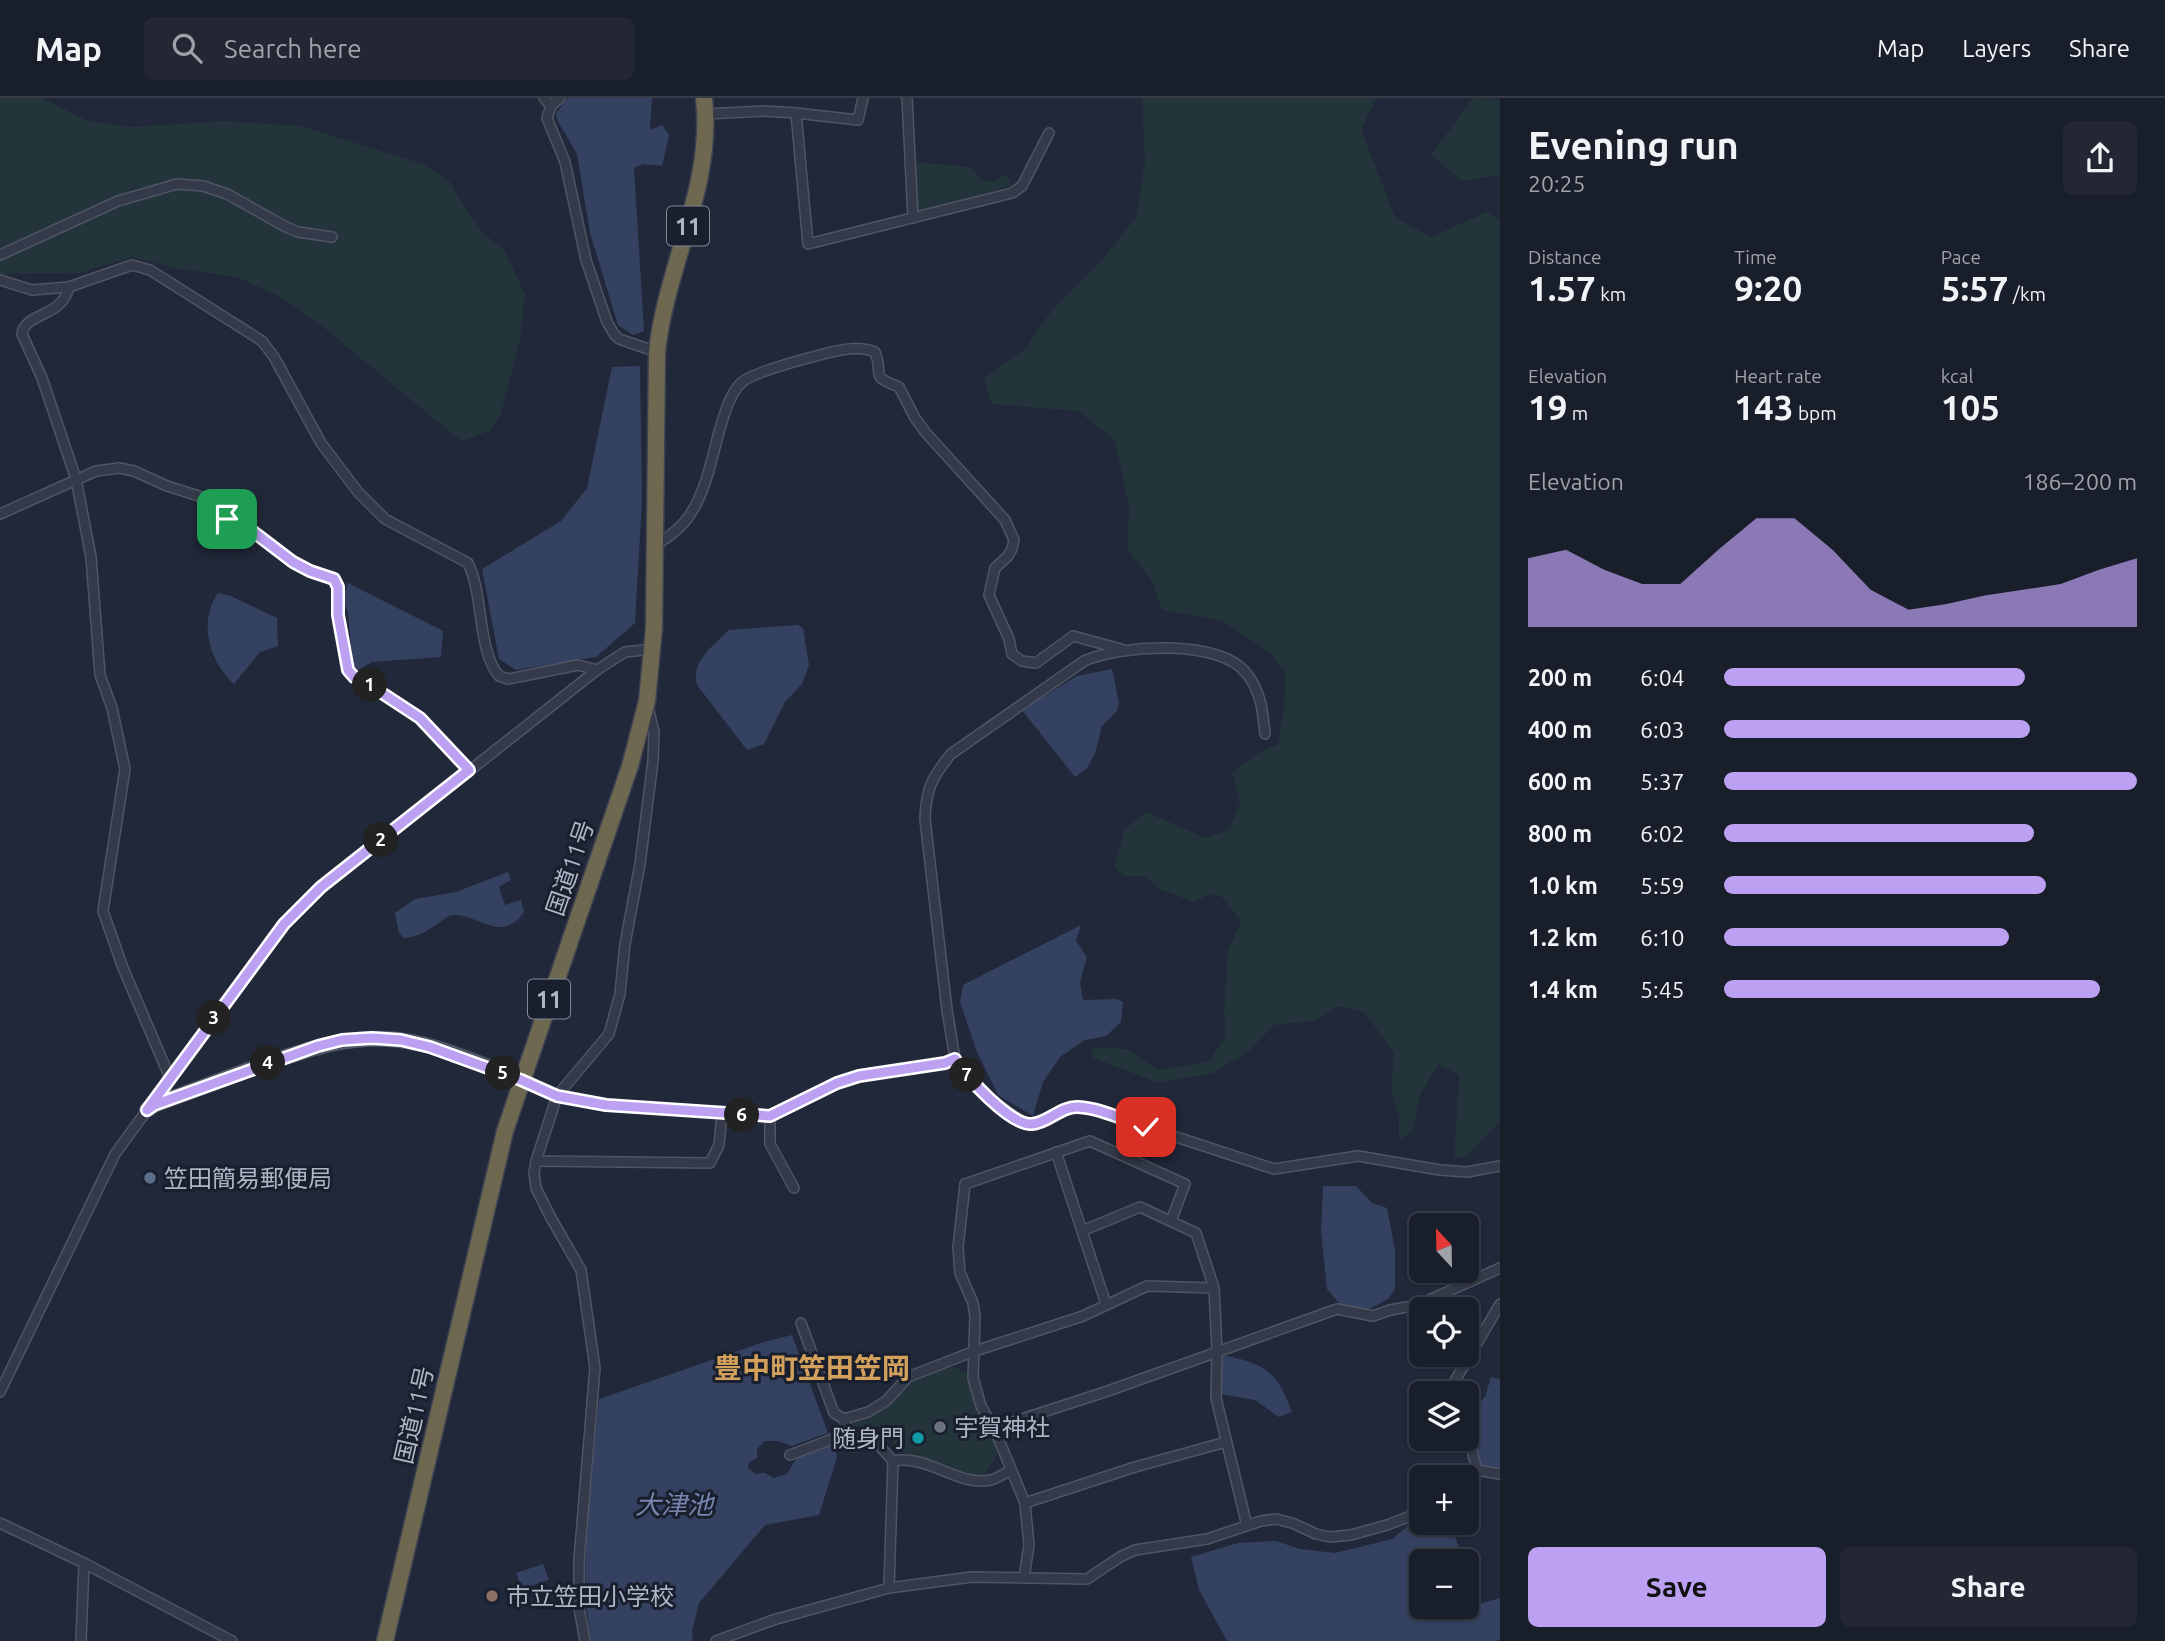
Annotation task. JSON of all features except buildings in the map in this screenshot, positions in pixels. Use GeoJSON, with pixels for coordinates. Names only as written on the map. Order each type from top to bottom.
{"type":"FeatureCollection","features":[{"type":"Feature","properties":{"kind":"highway","name":"国道11号"},"geometry":{"type":"LineString","coordinates":[[386,1641],[491,1181],[521,1080],[630,766],[647,701],[653,649],[657,352],[663,314],[701,176],[705,106]]}},
{"type":"Feature","properties":{"kind":"street"},"geometry":{"type":"LineString","coordinates":[[544,98],[551,106]]}},
{"type":"Feature","properties":{"kind":"street"},"geometry":{"type":"LineString","coordinates":[[560,98],[551,106],[548,118],[565,162],[586,260],[607,322],[619,339],[657,352]]}},
{"type":"Feature","properties":{"kind":"street"},"geometry":{"type":"LineString","coordinates":[[705,106],[858,120],[863,98]]}},
{"type":"Feature","properties":{"kind":"street"},"geometry":{"type":"LineString","coordinates":[[907,98],[913,218]]}},
{"type":"Feature","properties":{"kind":"street"},"geometry":{"type":"LineString","coordinates":[[796,113],[808,244],[1012,193],[1022,186],[1049,133]]}},
{"type":"Feature","properties":{"kind":"street"},"geometry":{"type":"LineString","coordinates":[[0,255],[118,201],[144,191],[177,184],[203,186],[227,194],[298,232],[332,237]]}},
{"type":"Feature","properties":{"kind":"street"},"geometry":{"type":"LineString","coordinates":[[0,280],[32,290],[69,287],[132,265],[149,270],[262,341],[274,357],[321,443],[358,492],[385,519],[468,563],[474,576],[489,659],[499,676],[508,679],[578,665],[597,670]]}},
{"type":"Feature","properties":{"kind":"street"},"geometry":{"type":"LineString","coordinates":[[69,287],[63,303],[25,324],[22,334],[42,377],[76,479],[91,557],[100,675],[112,708],[125,769],[103,911],[123,968],[170,1078]]}},
{"type":"Feature","properties":{"kind":"street"},"geometry":{"type":"LineString","coordinates":[[654,547],[680,527],[691,513],[707,476],[723,418],[731,398],[742,382],[792,362],[834,352],[867,349],[875,352],[881,380],[899,387],[926,433],[1005,520],[1014,540],[1012,549],[995,568],[989,595],[1009,639],[1012,654],[1022,661],[1036,663],[1073,636],[1129,651]]}},
{"type":"Feature","properties":{"kind":"street"},"geometry":{"type":"LineString","coordinates":[[0,514],[96,471],[119,468],[134,471],[167,486],[199,496],[219,514],[251,530],[293,562],[334,579],[338,587],[338,615],[348,670],[354,677],[420,718],[469,770]]}},
{"type":"Feature","properties":{"kind":"street"},"geometry":{"type":"LineString","coordinates":[[1265,734],[1256,688],[1246,671],[1220,656],[1163,648],[1099,654],[1084,661],[951,754],[931,783],[926,796],[925,820],[955,1059],[990,1099],[1024,1123],[1034,1124],[1075,1107],[1091,1109],[1275,1169],[1358,1156],[1467,1172],[1500,1166]]}},
{"type":"Feature","properties":{"kind":"street"},"geometry":{"type":"LineString","coordinates":[[0,1392],[115,1154],[284,924],[321,887],[597,670],[625,652],[653,649]]}},
{"type":"Feature","properties":{"kind":"street"},"geometry":{"type":"LineString","coordinates":[[585,1641],[579,1608],[579,1560],[595,1368],[581,1270],[536,1188],[536,1161],[557,1096],[609,1034],[620,994],[653,761],[654,732],[647,701]]}},
{"type":"Feature","properties":{"kind":"street"},"geometry":{"type":"LineString","coordinates":[[147,1110],[154,1105],[294,1054],[342,1040],[372,1038],[401,1040],[430,1047],[557,1096],[606,1105],[770,1116],[837,1083],[859,1076],[945,1063],[955,1059]]}},
{"type":"Feature","properties":{"kind":"street"},"geometry":{"type":"LineString","coordinates":[[536,1161],[710,1163],[719,1145],[722,1114]]}},
{"type":"Feature","properties":{"kind":"street"},"geometry":{"type":"LineString","coordinates":[[770,1116],[770,1144],[794,1188]]}},
{"type":"Feature","properties":{"kind":"street"},"geometry":{"type":"LineString","coordinates":[[1024,1578],[1029,1545],[1025,1503],[995,1428],[981,1406],[972,1378],[975,1316],[973,1303],[960,1273],[958,1255],[965,1184],[1090,1141],[1185,1184],[1171,1222]]}},
{"type":"Feature","properties":{"kind":"street"},"geometry":{"type":"LineString","coordinates":[[1056,1152],[1106,1304]]}},
{"type":"Feature","properties":{"kind":"street"},"geometry":{"type":"LineString","coordinates":[[1082,1231],[1140,1207],[1196,1233],[1214,1288],[1216,1398],[1247,1526]]}},
{"type":"Feature","properties":{"kind":"street"},"geometry":{"type":"LineString","coordinates":[[995,1428],[1337,1309],[1373,1316],[1418,1305],[1500,1268]]}},
{"type":"Feature","properties":{"kind":"street"},"geometry":{"type":"LineString","coordinates":[[844,1419],[869,1412],[886,1401],[908,1377],[972,1352],[1083,1316],[1147,1286],[1214,1288]]}},
{"type":"Feature","properties":{"kind":"street"},"geometry":{"type":"LineString","coordinates":[[1455,1381],[1500,1304]]}},
{"type":"Feature","properties":{"kind":"street"},"geometry":{"type":"LineString","coordinates":[[801,1323],[834,1413],[844,1419],[848,1433]]}},
{"type":"Feature","properties":{"kind":"street"},"geometry":{"type":"LineString","coordinates":[[790,1455],[848,1433],[876,1441],[893,1461],[889,1588]]}},
{"type":"Feature","properties":{"kind":"street"},"geometry":{"type":"LineString","coordinates":[[1025,1503],[1135,1467],[1226,1442]]}},
{"type":"Feature","properties":{"kind":"street"},"geometry":{"type":"LineString","coordinates":[[893,1461],[920,1460],[948,1473],[976,1480],[992,1480],[1011,1470]]}},
{"type":"Feature","properties":{"kind":"street"},"geometry":{"type":"LineString","coordinates":[[1479,1470],[1500,1474]]}},
{"type":"Feature","properties":{"kind":"street"},"geometry":{"type":"LineString","coordinates":[[716,1641],[774,1620],[889,1588],[951,1578],[1087,1579],[1135,1550],[1207,1539],[1276,1519],[1292,1522],[1316,1534],[1330,1537],[1351,1535],[1409,1517]]}},
{"type":"Feature","properties":{"kind":"street"},"geometry":{"type":"LineString","coordinates":[[0,1523],[84,1563],[232,1641]]}},
{"type":"Feature","properties":{"kind":"street"},"geometry":{"type":"LineString","coordinates":[[80,1641],[84,1563]]}},
{"type":"Feature","properties":{"kind":"shaded area"},"geometry":{"type":"Polygon","coordinates":[[[0,98],[42,98],[86,120],[130,127],[223,121],[301,126],[426,165],[450,182],[485,235],[504,249],[525,295],[520,340],[501,414],[490,431],[461,441],[318,323],[279,296],[236,277],[173,268],[132,257],[80,273],[0,274],[0,98]]]}},
{"type":"Feature","properties":{"kind":"shaded area"},"geometry":{"type":"Polygon","coordinates":[[[1142,98],[1377,98],[1361,129],[1395,217],[1431,237],[1487,212],[1500,220],[1500,1121],[1467,1156],[1454,1158],[1459,1075],[1439,1064],[1420,1095],[1413,1130],[1399,1141],[1399,1116],[1391,1092],[1394,1053],[1364,1012],[1339,1006],[1314,1021],[1274,1025],[1250,1050],[1214,1073],[1158,1083],[1091,1057],[1094,1047],[1127,1049],[1158,1070],[1209,1061],[1226,1037],[1224,1011],[1228,951],[1241,921],[1221,896],[1208,895],[1193,902],[1160,889],[1144,876],[1125,876],[1114,867],[1125,829],[1146,812],[1206,838],[1230,829],[1240,803],[1232,773],[1258,753],[1278,744],[1284,710],[1285,672],[1271,654],[1221,620],[1162,610],[1152,582],[1127,548],[1129,508],[1115,440],[1078,411],[992,404],[984,378],[1025,349],[1052,310],[1103,259],[1136,217],[1145,161],[1142,98]]]}},
{"type":"Feature","properties":{"kind":"shaded area"},"geometry":{"type":"Polygon","coordinates":[[[1473,98],[1500,99],[1500,175],[1462,181],[1431,155],[1473,98]]]}},
{"type":"Feature","properties":{"kind":"shaded area"},"geometry":{"type":"Polygon","coordinates":[[[915,162],[971,167],[980,179],[993,182],[1006,174],[1012,185],[922,212],[917,207],[915,162]]]}},
{"type":"Feature","properties":{"kind":"shaded area"},"geometry":{"type":"Polygon","coordinates":[[[953,1367],[966,1372],[980,1417],[992,1431],[998,1454],[985,1474],[964,1482],[926,1469],[910,1455],[894,1448],[890,1432],[879,1426],[861,1431],[859,1434],[864,1442],[864,1449],[859,1453],[848,1453],[840,1435],[843,1415],[871,1406],[915,1378],[953,1367]]]}},
{"type":"Feature","properties":{"kind":"water"},"geometry":{"type":"Polygon","coordinates":[[[568,98],[652,98],[650,130],[662,125],[669,135],[662,166],[643,164],[634,168],[644,331],[633,335],[618,325],[590,233],[577,154],[557,120],[556,113],[568,98]]]}},
{"type":"Feature","properties":{"kind":"water"},"geometry":{"type":"Polygon","coordinates":[[[640,366],[642,500],[635,623],[596,657],[516,670],[499,659],[482,569],[561,521],[587,488],[612,367],[640,366]]]}},
{"type":"Feature","properties":{"kind":"water"},"geometry":{"type":"Polygon","coordinates":[[[348,583],[443,631],[441,657],[372,662],[358,670],[353,666],[348,613],[343,600],[348,583]]]}},
{"type":"Feature","properties":{"kind":"water"},"geometry":{"type":"Polygon","coordinates":[[[218,593],[231,596],[277,618],[278,646],[260,652],[234,684],[218,664],[209,641],[209,616],[218,593]]]}},
{"type":"Feature","properties":{"kind":"water"},"geometry":{"type":"Polygon","coordinates":[[[797,625],[803,628],[809,665],[802,684],[785,702],[764,744],[747,750],[697,685],[700,661],[729,630],[797,625]]]}},
{"type":"Feature","properties":{"kind":"water"},"geometry":{"type":"Polygon","coordinates":[[[1112,669],[1119,703],[1117,711],[1102,726],[1095,754],[1087,768],[1075,777],[1022,710],[1077,676],[1112,669]]]}},
{"type":"Feature","properties":{"kind":"water"},"geometry":{"type":"Polygon","coordinates":[[[508,872],[511,880],[499,887],[505,905],[521,900],[524,912],[515,922],[496,927],[458,915],[448,916],[418,935],[404,938],[399,933],[395,913],[415,899],[456,892],[508,872]]]}},
{"type":"Feature","properties":{"kind":"water"},"geometry":{"type":"Polygon","coordinates":[[[1081,925],[1076,941],[1087,957],[1080,982],[1083,1000],[1117,999],[1123,1002],[1121,1022],[1106,1036],[1085,1040],[1060,1057],[1043,1082],[1033,1116],[998,1095],[977,1052],[960,1002],[963,985],[1081,925]]]}},
{"type":"Feature","properties":{"kind":"water"},"geometry":{"type":"Polygon","coordinates":[[[1323,1186],[1356,1186],[1372,1203],[1387,1208],[1395,1250],[1395,1289],[1388,1299],[1368,1310],[1344,1309],[1327,1289],[1321,1232],[1323,1186]]]}},
{"type":"Feature","properties":{"kind":"water","name":"大津池"},"geometry":{"type":"Polygon","coordinates":[[[792,1335],[828,1433],[792,1446],[778,1441],[765,1441],[757,1449],[757,1458],[749,1462],[748,1468],[755,1474],[765,1473],[774,1478],[787,1474],[798,1456],[833,1441],[837,1457],[819,1515],[765,1525],[699,1603],[692,1631],[693,1641],[591,1641],[585,1581],[599,1399],[764,1342],[792,1335]]]}},
{"type":"Feature","properties":{"kind":"water"},"geometry":{"type":"Polygon","coordinates":[[[1223,1355],[1249,1362],[1268,1372],[1281,1387],[1292,1412],[1279,1417],[1255,1400],[1220,1394],[1223,1355]]]}},
{"type":"Feature","properties":{"kind":"water"},"geometry":{"type":"Polygon","coordinates":[[[1491,1377],[1500,1379],[1500,1469],[1480,1465],[1479,1402],[1485,1397],[1491,1377]]]}},
{"type":"Feature","properties":{"kind":"water"},"geometry":{"type":"Polygon","coordinates":[[[1409,1525],[1409,1535],[1454,1535],[1460,1549],[1409,1549],[1409,1619],[1479,1619],[1479,1601],[1480,1604],[1500,1598],[1500,1639],[1227,1641],[1199,1590],[1191,1557],[1238,1543],[1276,1541],[1300,1549],[1335,1553],[1392,1539],[1409,1525]]]}},
{"type":"Feature","properties":{"kind":"water"},"geometry":{"type":"Polygon","coordinates":[[[543,1564],[549,1580],[522,1589],[516,1573],[543,1564]]]}},
{"type":"Feature","properties":{"kind":"place","name":"笠田簡易郵便局"},"geometry":{"type":"Point","coordinates":[150,1178]}},
{"type":"Feature","properties":{"kind":"place","name":"宇賀神社"},"geometry":{"type":"Point","coordinates":[940,1427]}},
{"type":"Feature","properties":{"kind":"place","name":"随身門"},"geometry":{"type":"Point","coordinates":[918,1438]}},
{"type":"Feature","properties":{"kind":"place","name":"市立笠田小学校"},"geometry":{"type":"Point","coordinates":[492,1596]}},
{"type":"Feature","properties":{"kind":"district","name":"豊中町笠田笠岡"},"geometry":{"type":"Point","coordinates":[812,1367]}},
{"type":"Feature","properties":{"kind":"route"},"geometry":{"type":"LineString","coordinates":[[227,519],[251,530],[293,562],[334,579],[338,587],[338,615],[348,670],[354,677],[420,718],[469,770],[321,887],[284,924],[147,1110],[154,1105],[318,1046],[342,1040],[372,1038],[401,1040],[430,1047],[557,1096],[606,1105],[770,1116],[837,1083],[859,1076],[945,1063],[955,1059],[990,1099],[1024,1123],[1034,1124],[1075,1107],[1091,1109],[1146,1127]]}}]}
